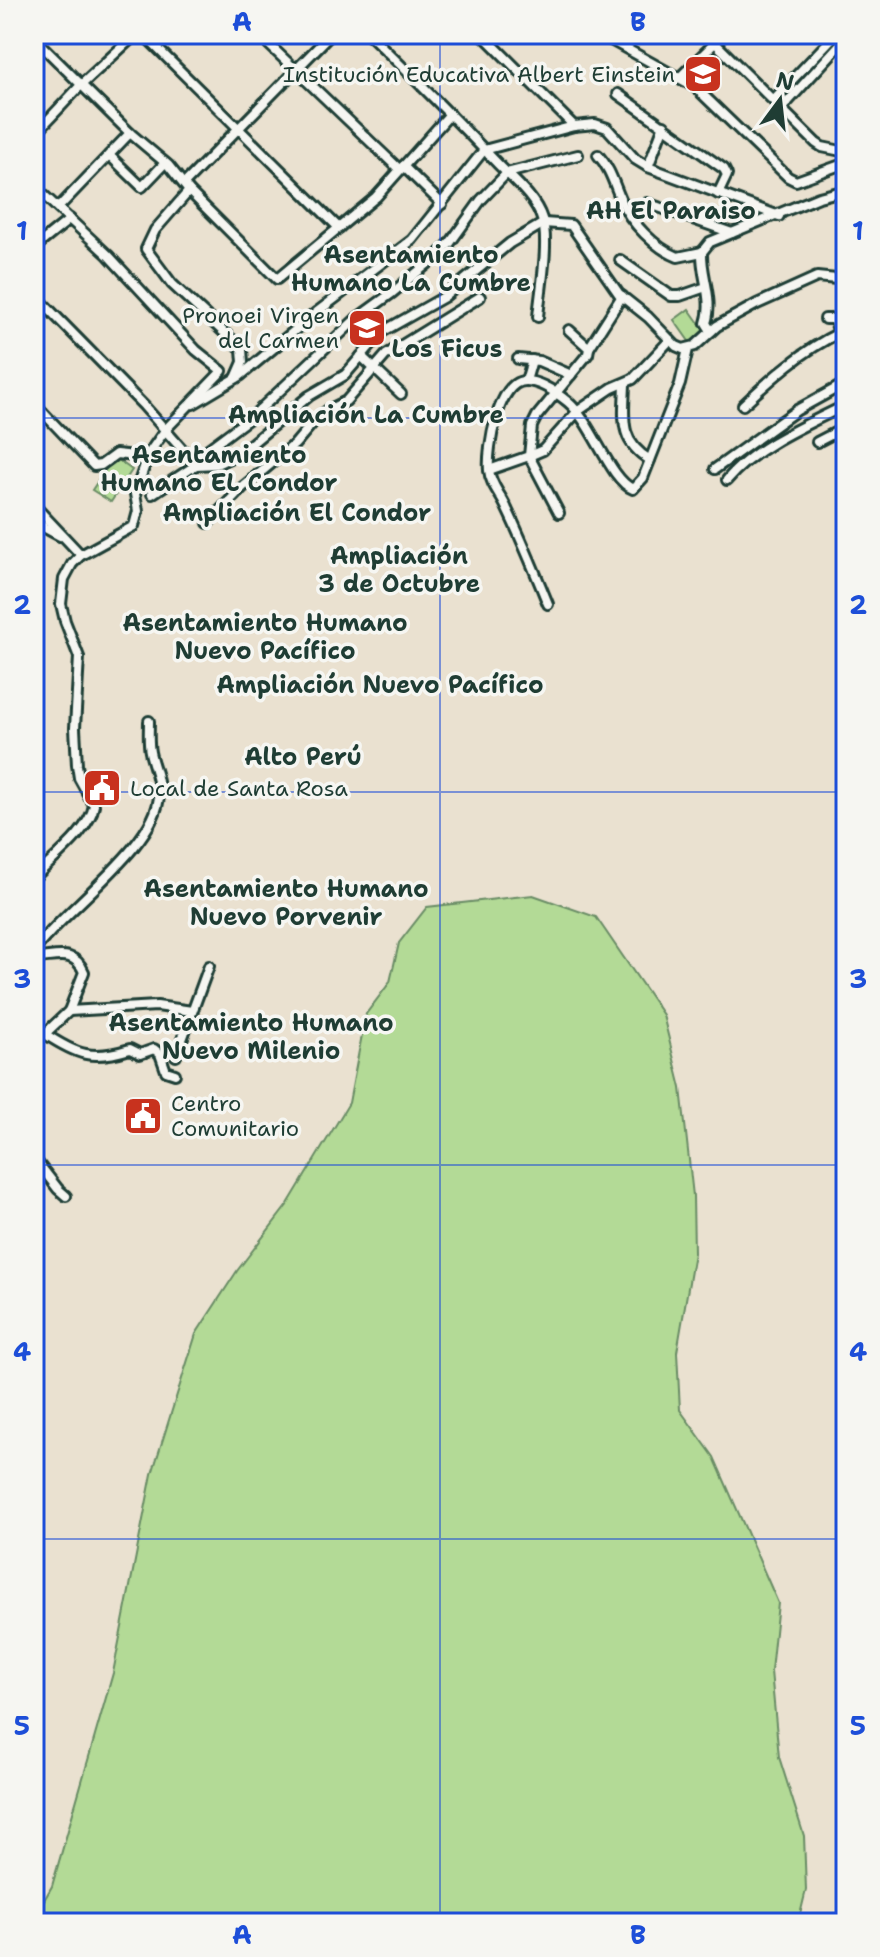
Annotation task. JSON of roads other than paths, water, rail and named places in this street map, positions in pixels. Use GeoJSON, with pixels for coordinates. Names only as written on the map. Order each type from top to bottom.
{"type":"FeatureCollection","features":[{"type":"Feature","properties":{"kind":"street"},"geometry":{"type":"LineString","coordinates":[[34,135],[81,85],[136,34]]}},
{"type":"Feature","properties":{"kind":"street"},"geometry":{"type":"LineString","coordinates":[[143,34],[339,228]]}},
{"type":"Feature","properties":{"kind":"street"},"geometry":{"type":"LineString","coordinates":[[258,34],[442,204]]}},
{"type":"Feature","properties":{"kind":"street"},"geometry":{"type":"LineString","coordinates":[[235,379],[243,362],[242,349],[172,284],[146,249],[155,230],[186,188],[239,127],[331,34]]}},
{"type":"Feature","properties":{"kind":"street"},"geometry":{"type":"LineString","coordinates":[[369,34],[507,173],[527,195],[544,223],[538,317]]}},
{"type":"Feature","properties":{"kind":"street"},"geometry":{"type":"LineString","coordinates":[[482,34],[574,126]]}},
{"type":"Feature","properties":{"kind":"street"},"geometry":{"type":"LineString","coordinates":[[600,34],[695,87],[788,177],[796,181],[846,163]]}},
{"type":"Feature","properties":{"kind":"street"},"geometry":{"type":"LineString","coordinates":[[706,34],[816,143],[846,152]]}},
{"type":"Feature","properties":{"kind":"street"},"geometry":{"type":"LineString","coordinates":[[679,78],[724,34]]}},
{"type":"Feature","properties":{"kind":"street"},"geometry":{"type":"LineString","coordinates":[[774,99],[836,34],[845,41],[782,108]]}},
{"type":"Feature","properties":{"kind":"street"},"geometry":{"type":"LineString","coordinates":[[34,38],[130,133],[165,163],[277,279],[368,204],[450,114]]}},
{"type":"Feature","properties":{"kind":"street"},"geometry":{"type":"LineString","coordinates":[[618,94],[727,172],[718,194]]}},
{"type":"Feature","properties":{"kind":"street"},"geometry":{"type":"LineString","coordinates":[[185,409],[235,379],[412,240],[484,150],[574,126],[595,124],[607,128],[635,159],[648,167],[779,216]]}},
{"type":"Feature","properties":{"kind":"street"},"geometry":{"type":"LineString","coordinates":[[648,167],[664,125]]}},
{"type":"Feature","properties":{"kind":"street"},"geometry":{"type":"LineString","coordinates":[[58,208],[130,133]]}},
{"type":"Feature","properties":{"kind":"street"},"geometry":{"type":"LineString","coordinates":[[109,155],[142,187],[165,163]]}},
{"type":"Feature","properties":{"kind":"street"},"geometry":{"type":"LineString","coordinates":[[152,494],[255,414],[356,319],[437,256],[481,200],[507,173],[578,155]]}},
{"type":"Feature","properties":{"kind":"street"},"geometry":{"type":"LineString","coordinates":[[598,155],[607,165],[627,213],[654,242],[678,257],[702,252],[710,242],[819,197],[846,190]]}},
{"type":"Feature","properties":{"kind":"street"},"geometry":{"type":"LineString","coordinates":[[34,186],[108,255],[196,350],[222,371],[166,429],[149,453],[135,494],[138,511],[134,526],[81,555],[64,579],[61,604],[79,657],[75,728],[77,765],[79,778],[92,799],[93,811],[81,830],[34,878]]}},
{"type":"Feature","properties":{"kind":"street"},"geometry":{"type":"LineString","coordinates":[[647,203],[732,233]]}},
{"type":"Feature","properties":{"kind":"street"},"geometry":{"type":"LineString","coordinates":[[34,248],[70,219]]}},
{"type":"Feature","properties":{"kind":"street"},"geometry":{"type":"LineString","coordinates":[[34,294],[166,429],[194,463],[217,464],[240,453],[309,396],[345,375],[382,332],[444,297],[502,249],[544,223],[571,225],[622,296],[676,346],[688,349]]}},
{"type":"Feature","properties":{"kind":"street"},"geometry":{"type":"LineString","coordinates":[[702,252],[710,304],[706,323],[711,331]]}},
{"type":"Feature","properties":{"kind":"street"},"geometry":{"type":"LineString","coordinates":[[620,260],[671,296],[706,287]]}},
{"type":"Feature","properties":{"kind":"street"},"geometry":{"type":"LineString","coordinates":[[548,604],[489,470],[494,422],[511,386],[526,381],[535,382],[556,393],[578,411],[628,488],[633,489],[650,460],[680,384],[688,349],[711,331],[757,304],[817,277],[846,280]]}},
{"type":"Feature","properties":{"kind":"street"},"geometry":{"type":"LineString","coordinates":[[559,513],[529,456],[532,426],[588,354],[622,296]]}},
{"type":"Feature","properties":{"kind":"street"},"geometry":{"type":"LineString","coordinates":[[208,523],[243,487],[295,444],[316,419],[346,401],[374,369],[405,342],[480,297]]}},
{"type":"Feature","properties":{"kind":"street"},"geometry":{"type":"LineString","coordinates":[[846,319],[829,318],[846,343]]}},
{"type":"Feature","properties":{"kind":"street"},"geometry":{"type":"LineString","coordinates":[[569,330],[589,348]]}},
{"type":"Feature","properties":{"kind":"street"},"geometry":{"type":"LineString","coordinates":[[743,405],[772,377],[839,333]]}},
{"type":"Feature","properties":{"kind":"street"},"geometry":{"type":"LineString","coordinates":[[489,470],[543,450],[578,411],[612,388],[625,384],[670,340]]}},
{"type":"Feature","properties":{"kind":"street"},"geometry":{"type":"LineString","coordinates":[[361,356],[401,394]]}},
{"type":"Feature","properties":{"kind":"street"},"geometry":{"type":"LineString","coordinates":[[518,359],[548,364],[571,375]]}},
{"type":"Feature","properties":{"kind":"street"},"geometry":{"type":"LineString","coordinates":[[526,381],[532,360]]}},
{"type":"Feature","properties":{"kind":"street"},"geometry":{"type":"LineString","coordinates":[[715,469],[797,410],[846,383]]}},
{"type":"Feature","properties":{"kind":"street"},"geometry":{"type":"LineString","coordinates":[[625,384],[624,414],[628,441],[650,460]]}},
{"type":"Feature","properties":{"kind":"street"},"geometry":{"type":"LineString","coordinates":[[34,403],[94,466],[101,465],[116,454],[149,453]]}},
{"type":"Feature","properties":{"kind":"street"},"geometry":{"type":"LineString","coordinates":[[727,480],[751,457],[846,405]]}},
{"type":"Feature","properties":{"kind":"street"},"geometry":{"type":"LineString","coordinates":[[817,442],[846,427]]}},
{"type":"Feature","properties":{"kind":"street"},"geometry":{"type":"LineString","coordinates":[[34,505],[81,555]]}},
{"type":"Feature","properties":{"kind":"street"},"geometry":{"type":"LineString","coordinates":[[34,522],[65,537]]}},
{"type":"Feature","properties":{"kind":"street"},"geometry":{"type":"LineString","coordinates":[[34,951],[48,932],[133,850],[152,816],[160,797],[156,766],[149,752],[149,721]]}},
{"type":"Feature","properties":{"kind":"street"},"geometry":{"type":"LineString","coordinates":[[34,958],[68,955],[84,969],[69,1011],[34,1044]]}},
{"type":"Feature","properties":{"kind":"street"},"geometry":{"type":"LineString","coordinates":[[176,1056],[209,966]]}},
{"type":"Feature","properties":{"kind":"street"},"geometry":{"type":"LineString","coordinates":[[69,1011],[157,1006],[192,1011]]}},
{"type":"Feature","properties":{"kind":"street"},"geometry":{"type":"LineString","coordinates":[[45,1034],[85,1056],[102,1056],[130,1049],[140,1054],[154,1049],[160,1054],[166,1071],[175,1074]]}},
{"type":"Feature","properties":{"kind":"street"},"geometry":{"type":"LineString","coordinates":[[34,1158],[66,1196]]}},
{"type":"Feature","properties":{"kind":"place","name":"Institución Educativa Albert Einstein"},"geometry":{"type":"Point","coordinates":[703,74]}},
{"type":"Feature","properties":{"kind":"place","name":"Pronoei Virgen del Carmen"},"geometry":{"type":"Point","coordinates":[367,328]}},
{"type":"Feature","properties":{"kind":"place","name":"Local de Santa Rosa"},"geometry":{"type":"Point","coordinates":[102,788]}},
{"type":"Feature","properties":{"kind":"place","name":"Centro Comunitario"},"geometry":{"type":"Point","coordinates":[143,1116]}},
{"type":"Feature","properties":{"kind":"district","name":"AH El Paraiso"},"geometry":{"type":"Point","coordinates":[671,211]}},
{"type":"Feature","properties":{"kind":"district","name":"Asentamiento Humano La Cumbre"},"geometry":{"type":"Point","coordinates":[411,269]}},
{"type":"Feature","properties":{"kind":"district","name":"Los Ficus"},"geometry":{"type":"Point","coordinates":[447,349]}},
{"type":"Feature","properties":{"kind":"district","name":"Ampliación La Cumbre"},"geometry":{"type":"Point","coordinates":[366,415]}},
{"type":"Feature","properties":{"kind":"district","name":"Asentamiento Humano EL Condor"},"geometry":{"type":"Point","coordinates":[219,469]}},
{"type":"Feature","properties":{"kind":"district","name":"Ampliación El Condor"},"geometry":{"type":"Point","coordinates":[297,513]}},
{"type":"Feature","properties":{"kind":"district","name":"Ampliación 3 de Octubre"},"geometry":{"type":"Point","coordinates":[399,570]}},
{"type":"Feature","properties":{"kind":"district","name":"Asentamiento Humano Nuevo Pacífico"},"geometry":{"type":"Point","coordinates":[265,637]}},
{"type":"Feature","properties":{"kind":"district","name":"Ampliación Nuevo Pacífico"},"geometry":{"type":"Point","coordinates":[380,685]}},
{"type":"Feature","properties":{"kind":"district","name":"Alto Perú"},"geometry":{"type":"Point","coordinates":[303,757]}},
{"type":"Feature","properties":{"kind":"district","name":"Asentamiento Humano Nuevo Porvenir"},"geometry":{"type":"Point","coordinates":[286,903]}},
{"type":"Feature","properties":{"kind":"district","name":"Asentamiento Humano Nuevo Milenio"},"geometry":{"type":"Point","coordinates":[251,1037]}}]}
